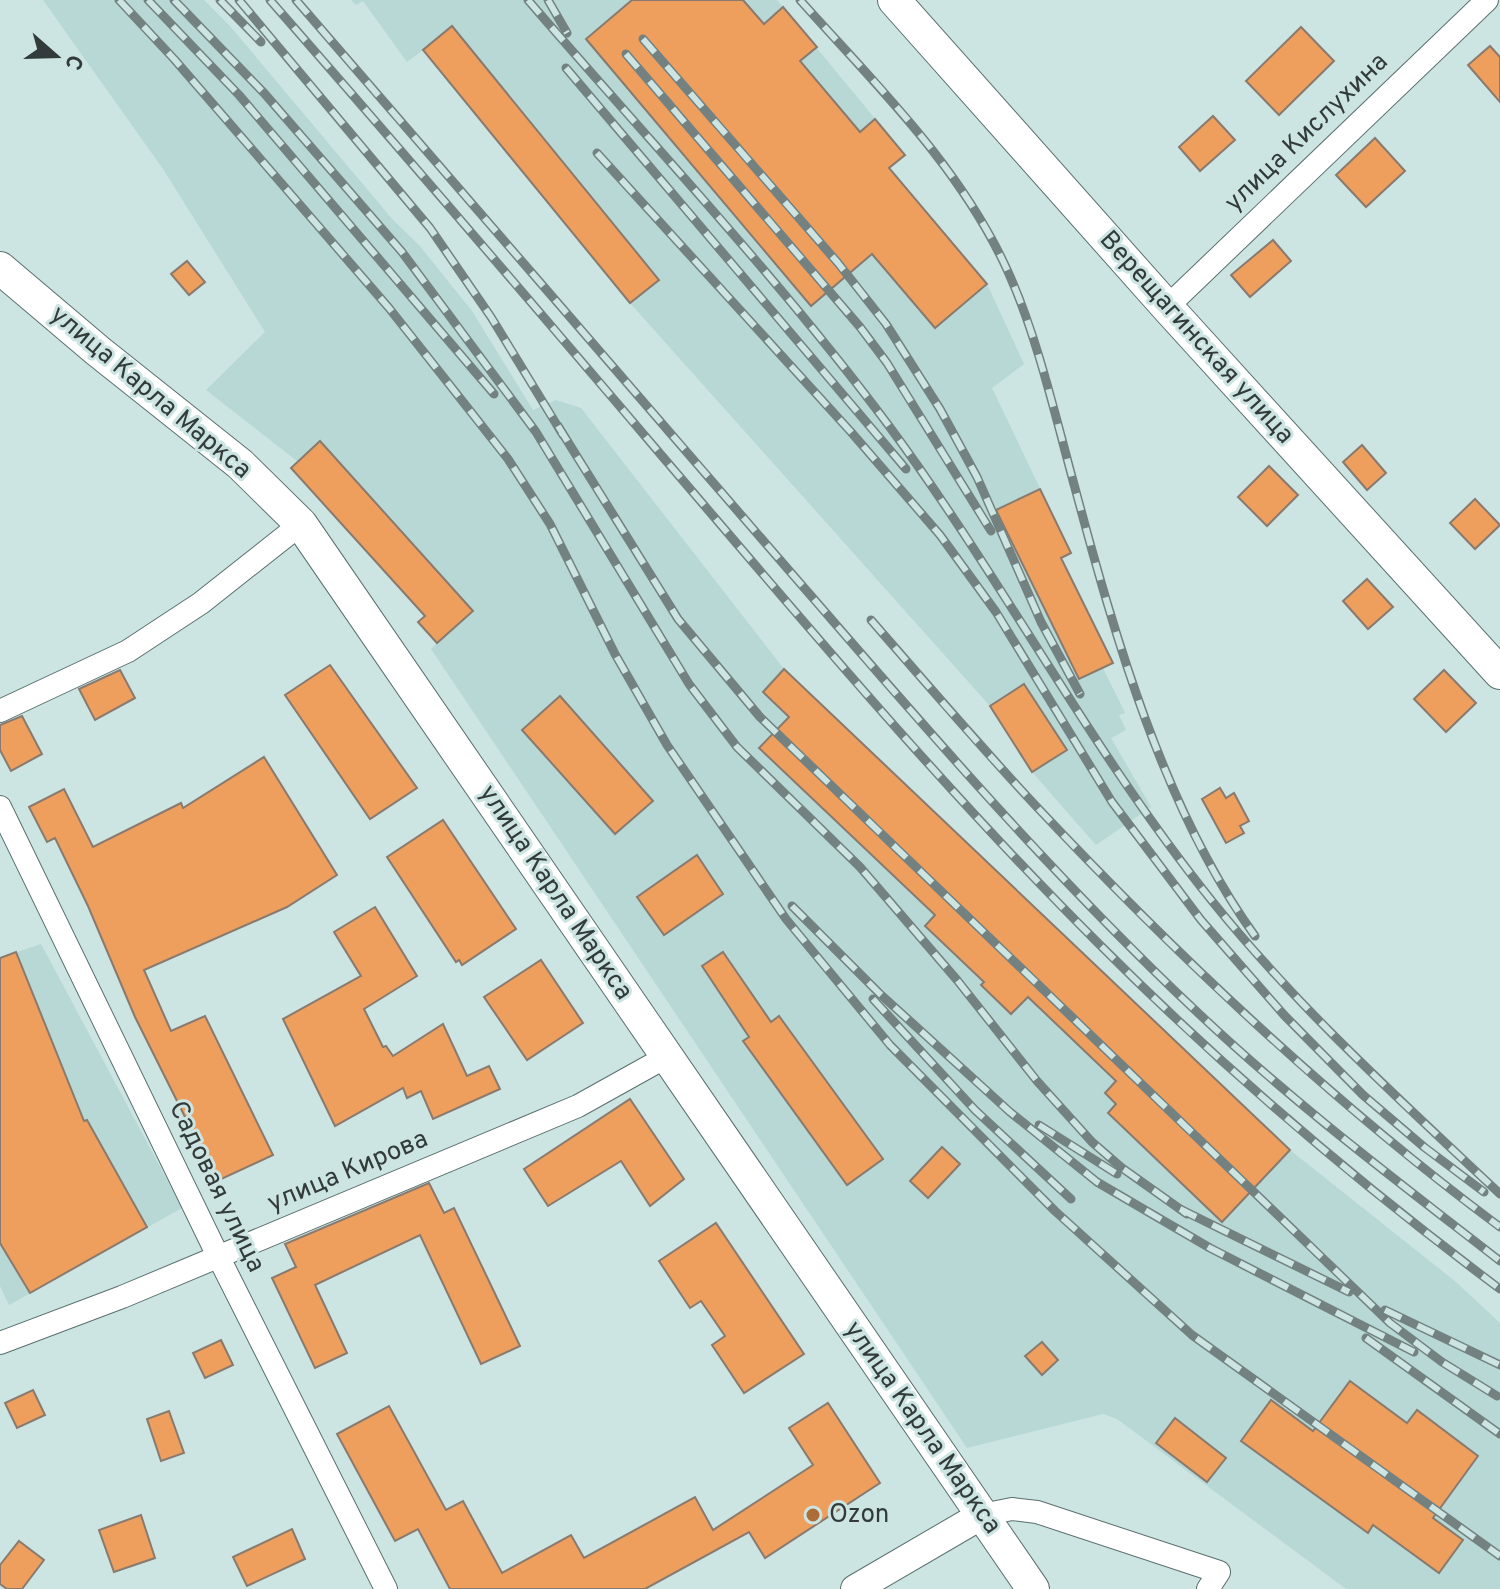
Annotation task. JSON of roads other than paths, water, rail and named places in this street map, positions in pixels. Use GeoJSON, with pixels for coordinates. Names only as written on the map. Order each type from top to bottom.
{"type":"FeatureCollection","features":[{"type":"Feature","properties":{"kind":"main road","name":"Верещагинская улица"},"geometry":{"type":"LineString","coordinates":[[894,0],[1167,307],[1500,673]]}},
{"type":"Feature","properties":{"kind":"main road","name":"улица Карла Маркса"},"geometry":{"type":"LineString","coordinates":[[0,268],[240,464],[301,524],[1033,1589]]}},
{"type":"Feature","properties":{"kind":"street","name":"улица Кислухина"},"geometry":{"type":"LineString","coordinates":[[1167,307],[1489,0]]}},
{"type":"Feature","properties":{"kind":"street"},"geometry":{"type":"LineString","coordinates":[[1489,0],[1500,10]]}},
{"type":"Feature","properties":{"kind":"street"},"geometry":{"type":"LineString","coordinates":[[0,711],[128,651],[201,603],[301,524]]}},
{"type":"Feature","properties":{"kind":"street","name":"Садовая улица"},"geometry":{"type":"LineString","coordinates":[[0,807],[218,1256],[386,1589]]}},
{"type":"Feature","properties":{"kind":"street","name":"улица Кирова"},"geometry":{"type":"LineString","coordinates":[[0,1343],[122,1297],[578,1106],[666,1057]]}},
{"type":"Feature","properties":{"kind":"street"},"geometry":{"type":"LineString","coordinates":[[855,1589],[982,1515],[1012,1509],[1062,1519],[1219,1572],[1208,1589]]}},
{"type":"Feature","properties":{"kind":"railway"},"geometry":{"type":"LineString","coordinates":[[119,0],[174,59],[389,308],[508,459],[550,524],[615,654],[667,745],[786,919],[890,1045],[1055,1211],[1192,1335],[1500,1556]]}},
{"type":"Feature","properties":{"kind":"railway"},"geometry":{"type":"LineString","coordinates":[[148,0],[239,95],[494,394]]}},
{"type":"Feature","properties":{"kind":"railway"},"geometry":{"type":"LineString","coordinates":[[174,0],[264,93],[402,252],[536,432],[689,684],[737,747],[860,867],[957,980],[1037,1081],[1092,1142],[1122,1168],[1187,1214]]}},
{"type":"Feature","properties":{"kind":"railway"},"geometry":{"type":"LineString","coordinates":[[220,0],[261,42]]}},
{"type":"Feature","properties":{"kind":"railway"},"geometry":{"type":"LineString","coordinates":[[239,0],[430,228],[491,317],[563,435]]}},
{"type":"Feature","properties":{"kind":"railway"},"geometry":{"type":"LineString","coordinates":[[270,0],[822,643],[930,766],[1042,886],[1146,990],[1243,1080],[1395,1208],[1500,1289]]}},
{"type":"Feature","properties":{"kind":"railway"},"geometry":{"type":"LineString","coordinates":[[296,0],[870,664],[1083,899],[1231,1044],[1344,1139],[1500,1261]]}},
{"type":"Feature","properties":{"kind":"railway"},"geometry":{"type":"LineString","coordinates":[[528,0],[803,316],[889,426],[971,544],[1127,786],[1212,901],[1315,1016],[1500,1194]]}},
{"type":"Feature","properties":{"kind":"railway"},"geometry":{"type":"LineString","coordinates":[[548,0],[567,33]]}},
{"type":"Feature","properties":{"kind":"railway"},"geometry":{"type":"LineString","coordinates":[[800,0],[887,96],[942,163],[990,235],[1009,274],[1038,352],[1107,603],[1146,721],[1194,834],[1255,936]]}},
{"type":"Feature","properties":{"kind":"railway"},"geometry":{"type":"LineString","coordinates":[[643,39],[838,263],[886,324],[940,409],[977,477],[1041,622],[1080,694]]}},
{"type":"Feature","properties":{"kind":"railway"},"geometry":{"type":"LineString","coordinates":[[626,54],[860,327],[887,363],[991,531]]}},
{"type":"Feature","properties":{"kind":"railway"},"geometry":{"type":"LineString","coordinates":[[566,68],[906,469]]}},
{"type":"Feature","properties":{"kind":"railway"},"geometry":{"type":"LineString","coordinates":[[597,153],[851,432],[940,535],[996,612],[1112,802],[1201,920],[1284,1015],[1363,1095],[1424,1147],[1484,1192]]}},
{"type":"Feature","properties":{"kind":"railway"},"geometry":{"type":"LineString","coordinates":[[558,426],[678,619],[760,717],[1390,1323],[1442,1362],[1497,1396]]}},
{"type":"Feature","properties":{"kind":"railway"},"geometry":{"type":"LineString","coordinates":[[871,620],[1035,805],[1201,973],[1377,1130],[1500,1227]]}},
{"type":"Feature","properties":{"kind":"railway"},"geometry":{"type":"LineString","coordinates":[[792,906],[879,993],[1010,1112],[1097,1182],[1210,1248],[1414,1352]]}},
{"type":"Feature","properties":{"kind":"railway"},"geometry":{"type":"LineString","coordinates":[[873,999],[975,1110],[1071,1199]]}},
{"type":"Feature","properties":{"kind":"railway"},"geometry":{"type":"LineString","coordinates":[[1039,1125],[1117,1174]]}},
{"type":"Feature","properties":{"kind":"railway"},"geometry":{"type":"LineString","coordinates":[[1180,1209],[1349,1292]]}},
{"type":"Feature","properties":{"kind":"railway"},"geometry":{"type":"LineString","coordinates":[[1385,1310],[1500,1365]]}},
{"type":"Feature","properties":{"kind":"railway"},"geometry":{"type":"LineString","coordinates":[[1366,1338],[1500,1434]]}},
{"type":"Feature","properties":{"kind":"place","name":"Ozon"},"geometry":{"type":"Point","coordinates":[813,1515]}}]}
